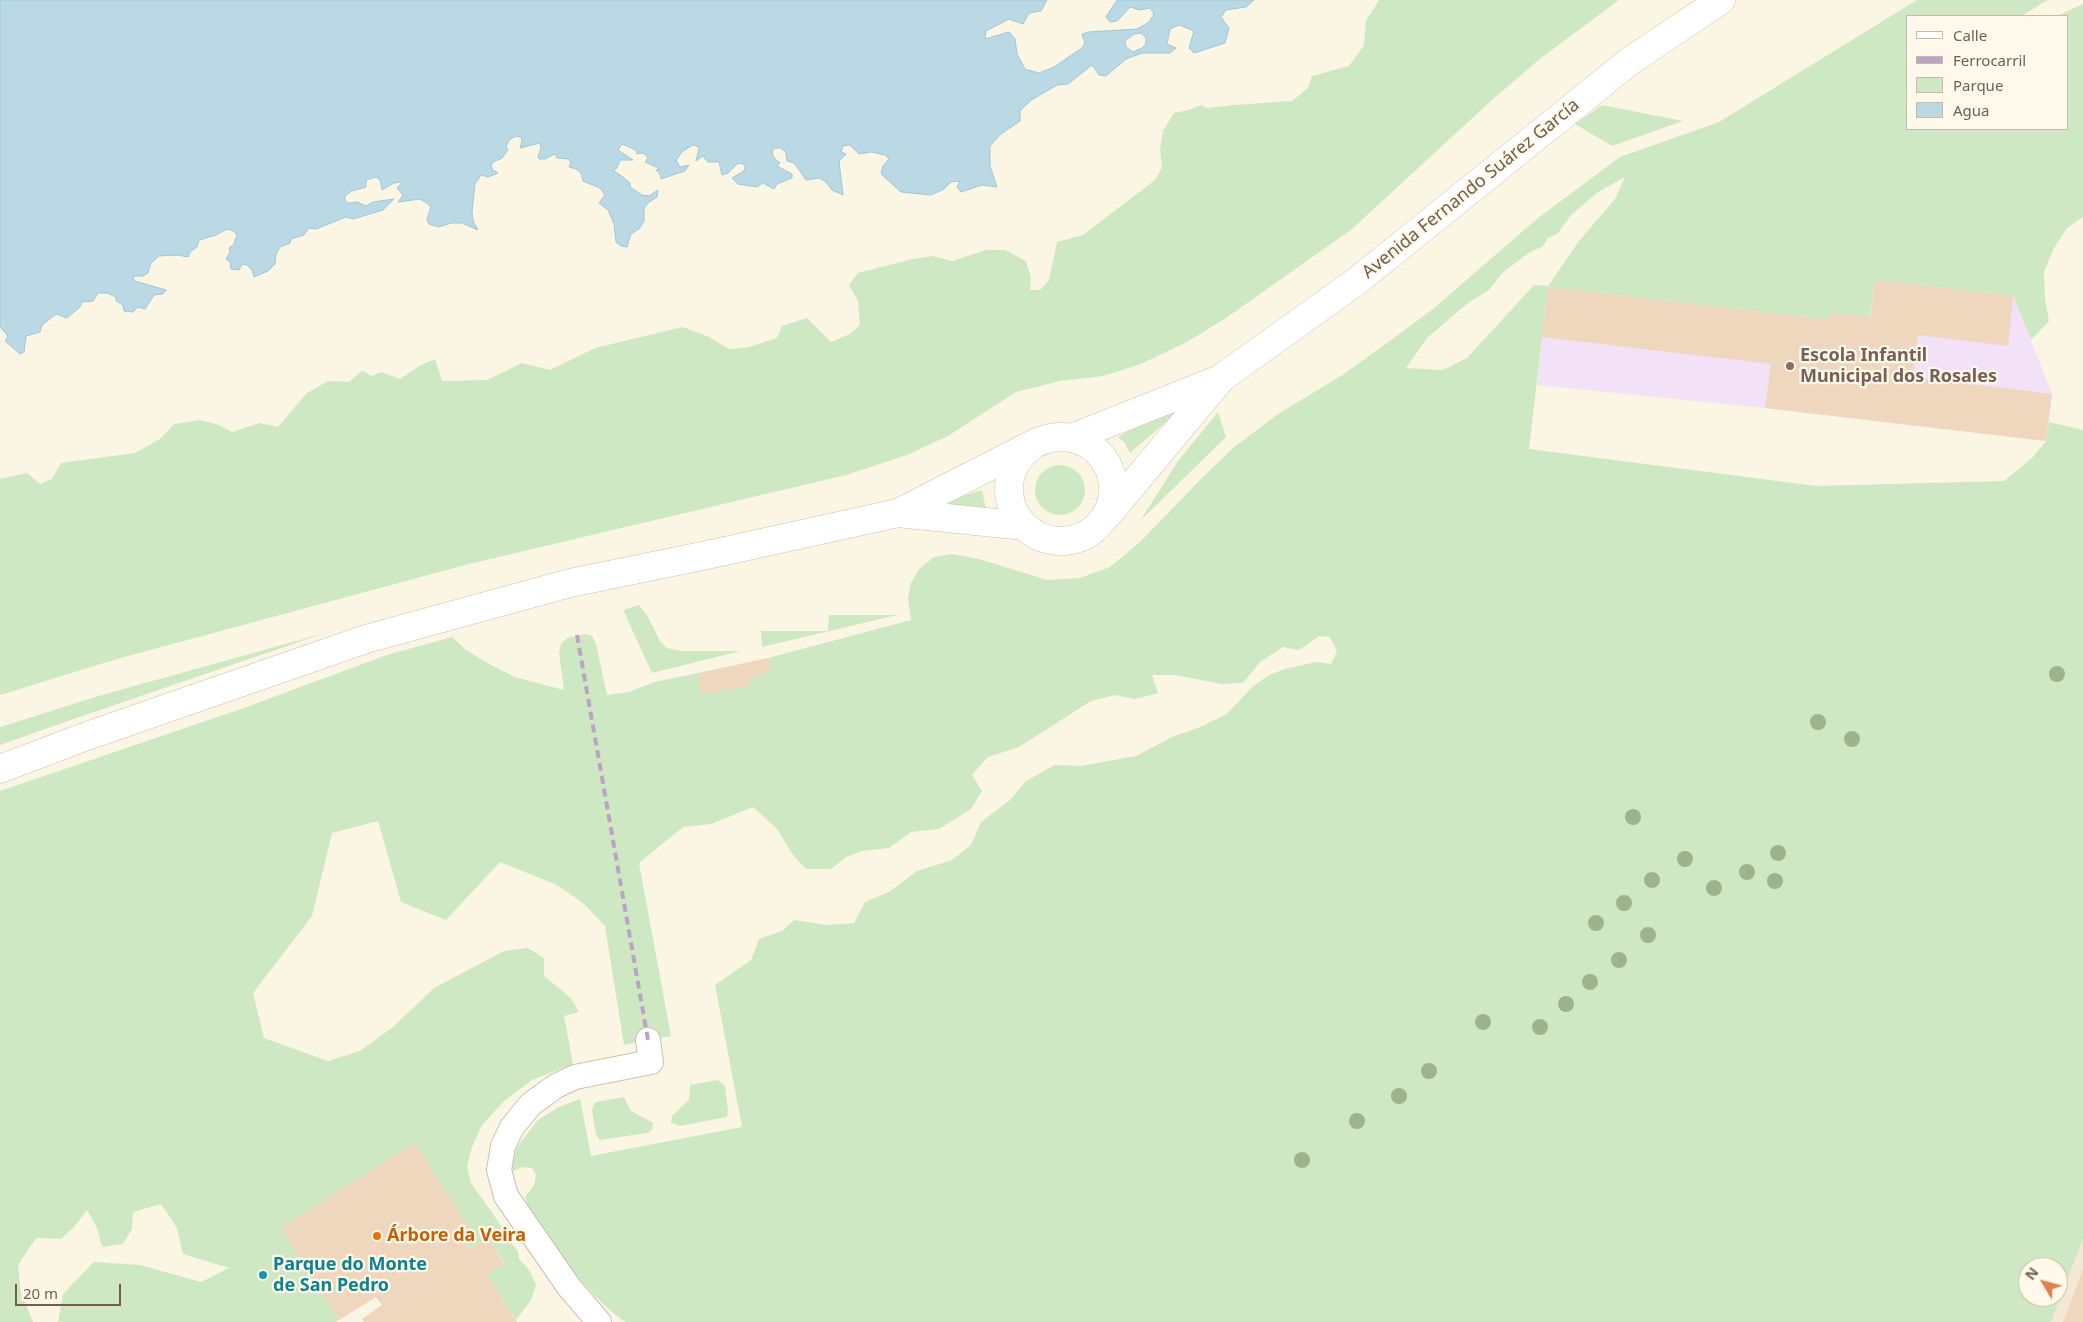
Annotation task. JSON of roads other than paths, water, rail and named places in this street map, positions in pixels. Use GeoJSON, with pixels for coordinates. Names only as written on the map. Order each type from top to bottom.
{"type":"FeatureCollection","features":[{"type":"Feature","properties":{"kind":"street","name":"Avenida Fernando Suárez García"},"geometry":{"type":"LineString","coordinates":[[1074,437],[1220,379],[1357,281],[1630,61],[1721,0]]}},
{"type":"Feature","properties":{"kind":"street","name":"Avenida Fernando Suárez García"},"geometry":{"type":"LineString","coordinates":[[1106,516],[1220,379]]}},
{"type":"Feature","properties":{"kind":"street"},"geometry":{"type":"LineString","coordinates":[[0,769],[366,638],[570,583],[898,513],[1039,440],[1056,436],[1074,437],[1089,444],[1102,454],[1110,468],[1114,484],[1112,501],[1106,516],[1089,532],[1067,541],[1051,540],[1037,535],[1024,526],[1014,512],[1009,496],[1009,480],[1015,464],[1025,450],[1039,440]]}},
{"type":"Feature","properties":{"kind":"street"},"geometry":{"type":"LineString","coordinates":[[898,513],[1024,526]]}},
{"type":"Feature","properties":{"kind":"street"},"geometry":{"type":"LineString","coordinates":[[600,1322],[569,1287],[506,1196],[499,1170],[503,1146],[512,1126],[531,1104],[556,1086],[575,1077],[651,1062],[648,1040]]}},
{"type":"Feature","properties":{"kind":"water"},"geometry":{"type":"Polygon","coordinates":[[[0,0],[1047,0],[1041,11],[1029,13],[1023,24],[1009,19],[986,31],[985,39],[1009,32],[1015,39],[1017,54],[1025,69],[1039,73],[1054,67],[1082,48],[1085,43],[1082,34],[1137,29],[1149,22],[1154,14],[1150,8],[1140,10],[1130,7],[1117,21],[1110,22],[1106,17],[1117,0],[1254,0],[1246,7],[1226,10],[1221,17],[1229,28],[1225,43],[1194,53],[1189,48],[1194,31],[1179,25],[1170,29],[1167,44],[1176,48],[1170,53],[1142,53],[1126,59],[1106,76],[1099,75],[1092,65],[1068,84],[1057,85],[1030,101],[1020,111],[1020,121],[1001,134],[990,146],[990,166],[997,187],[982,185],[961,192],[957,187],[960,181],[951,182],[944,189],[931,195],[901,192],[881,174],[883,166],[889,159],[885,155],[871,152],[859,154],[850,145],[843,146],[841,152],[846,154],[839,161],[843,195],[832,190],[826,182],[819,178],[806,180],[794,163],[787,161],[786,153],[781,148],[774,148],[772,152],[774,158],[780,163],[777,166],[792,174],[792,178],[777,184],[774,189],[763,183],[757,187],[738,184],[732,178],[744,171],[745,166],[742,163],[737,164],[728,173],[722,175],[719,162],[708,162],[703,156],[696,161],[699,147],[693,145],[683,151],[676,160],[680,167],[689,165],[685,171],[661,179],[660,174],[656,170],[660,169],[645,162],[648,158],[646,155],[642,153],[637,154],[636,150],[622,144],[618,150],[633,160],[620,160],[617,168],[613,170],[630,183],[630,187],[642,195],[649,196],[658,190],[657,197],[644,208],[644,221],[640,228],[631,234],[627,247],[621,246],[616,242],[614,224],[608,210],[599,203],[605,195],[600,188],[583,181],[581,173],[569,167],[571,162],[568,159],[557,158],[555,154],[545,159],[539,159],[540,143],[520,148],[521,137],[516,136],[509,140],[506,147],[508,150],[502,158],[493,162],[491,166],[498,173],[488,177],[481,175],[475,184],[472,211],[473,221],[478,230],[462,223],[451,223],[439,227],[429,224],[427,219],[431,207],[427,203],[420,199],[398,202],[403,195],[397,188],[401,182],[394,183],[382,190],[380,180],[376,177],[366,180],[366,187],[352,191],[345,196],[345,200],[348,203],[357,202],[366,206],[373,202],[394,199],[383,210],[353,219],[346,217],[316,229],[309,228],[304,235],[291,239],[290,243],[280,247],[276,254],[275,264],[268,271],[254,277],[252,270],[247,265],[242,264],[239,270],[231,269],[230,262],[226,259],[230,252],[229,248],[234,244],[237,235],[227,229],[216,235],[199,240],[197,247],[190,252],[188,257],[177,255],[159,256],[151,263],[148,273],[143,276],[134,276],[135,281],[166,290],[163,294],[154,295],[145,309],[138,307],[133,312],[124,311],[123,305],[116,301],[116,297],[107,293],[98,293],[93,301],[82,302],[80,307],[67,318],[56,314],[42,325],[40,332],[26,336],[24,352],[20,354],[5,341],[8,336],[0,327],[0,0]],[[1141,33],[1134,34],[1125,41],[1126,47],[1133,52],[1142,48],[1146,44],[1146,38],[1141,33]]]}},
{"type":"Feature","properties":{"kind":"railway"},"geometry":{"type":"LineString","coordinates":[[577,635],[648,1040]]}},
{"type":"Feature","properties":{"kind":"place","name":"Escola Infantil Municipal dos Rosales"},"geometry":{"type":"Point","coordinates":[1790,366]}},
{"type":"Feature","properties":{"kind":"place","name":"Árbore da Veira"},"geometry":{"type":"Point","coordinates":[377,1236]}},
{"type":"Feature","properties":{"kind":"place","name":"Parque do Monte de San Pedro"},"geometry":{"type":"Point","coordinates":[263,1275]}}]}
